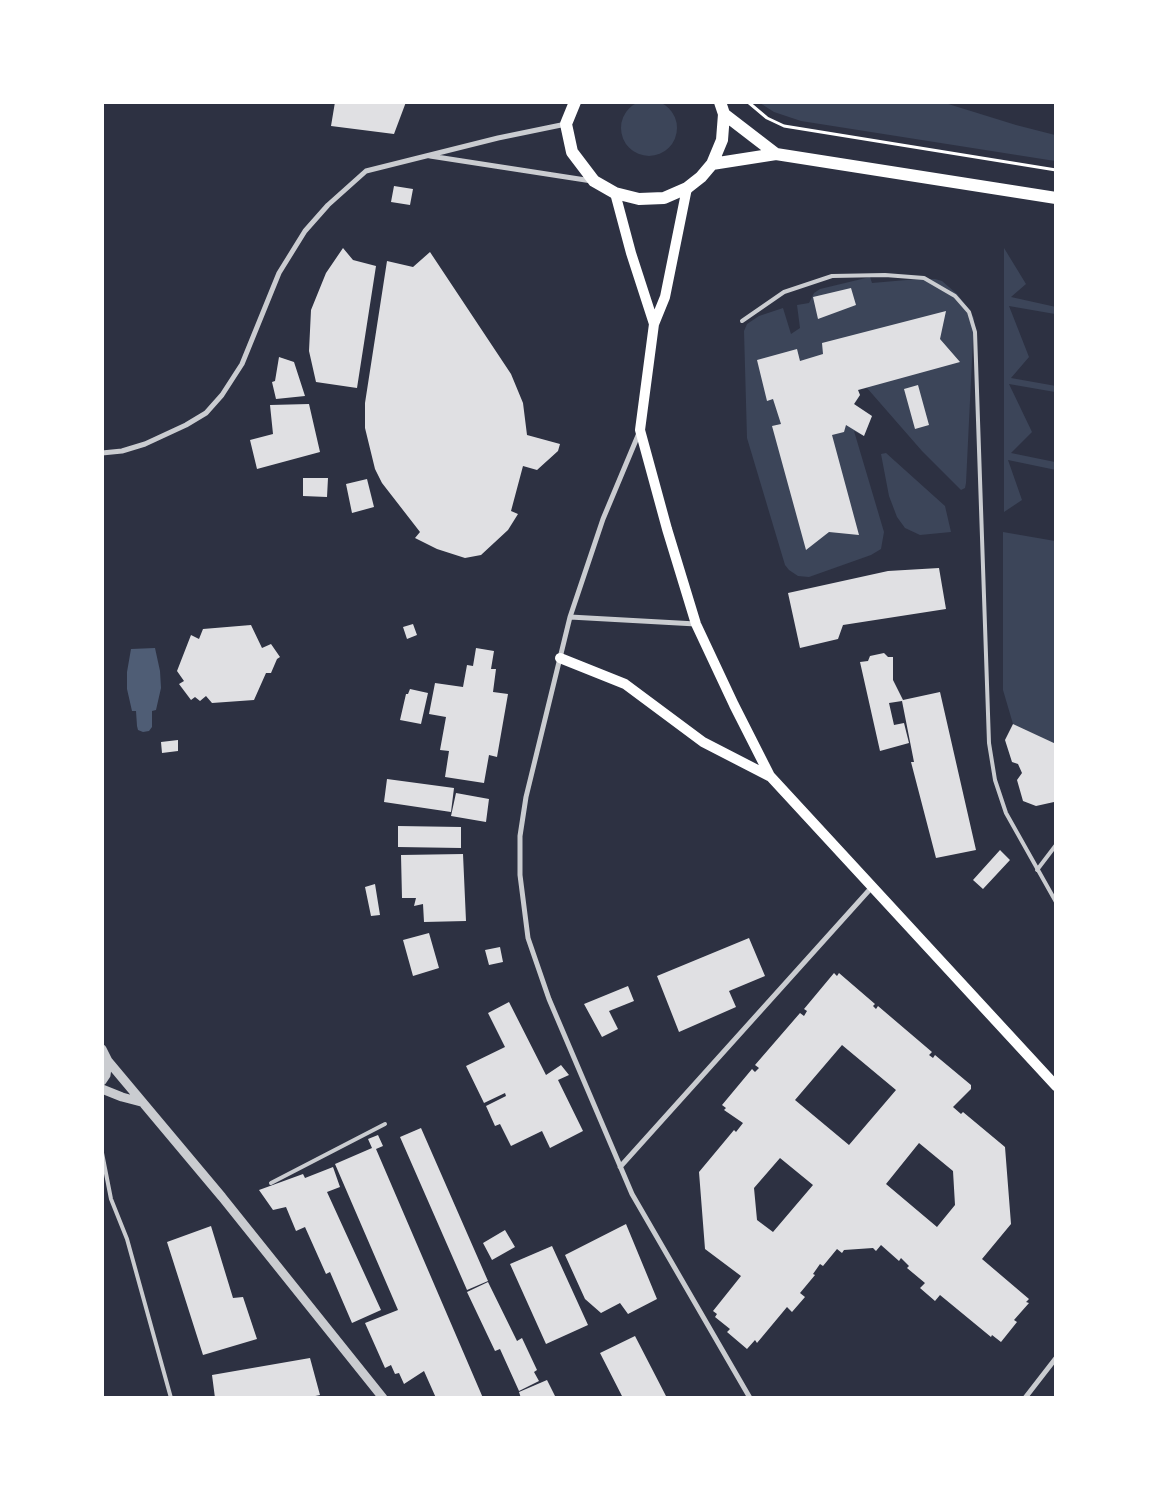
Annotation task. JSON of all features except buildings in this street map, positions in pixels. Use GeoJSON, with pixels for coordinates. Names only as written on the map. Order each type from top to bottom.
{"type":"FeatureCollection","features":[{"type":"Feature","properties":{"kind":"main road"},"geometry":{"type":"LineString","coordinates":[[575,103],[566,124],[572,152],[594,181],[615,193],[639,199],[664,198],[687,188],[701,177],[712,164],[722,140],[722,108]]}},
{"type":"Feature","properties":{"kind":"main road"},"geometry":{"type":"LineString","coordinates":[[722,108],[776,154]]}},
{"type":"Feature","properties":{"kind":"main road"},"geometry":{"type":"LineString","coordinates":[[712,164],[776,154],[1056,198]]}},
{"type":"Feature","properties":{"kind":"main road"},"geometry":{"type":"LineString","coordinates":[[687,188],[665,296],[654,324],[640,430],[667,529],[696,624],[770,776],[1056,1086]]}},
{"type":"Feature","properties":{"kind":"main road"},"geometry":{"type":"LineString","coordinates":[[615,193],[631,253],[654,324]]}},
{"type":"Feature","properties":{"kind":"main road"},"geometry":{"type":"LineString","coordinates":[[560,658],[625,684],[703,742],[770,776]]}},
{"type":"Feature","properties":{"kind":"street"},"geometry":{"type":"LineString","coordinates":[[102,453],[122,451],[145,444],[186,425],[206,413],[222,395],[242,364],[279,273],[305,231],[328,205],[366,171],[566,124]]}},
{"type":"Feature","properties":{"kind":"street"},"geometry":{"type":"LineString","coordinates":[[427,156],[594,181]]}},
{"type":"Feature","properties":{"kind":"street"},"geometry":{"type":"LineString","coordinates":[[640,430],[603,519],[570,616],[526,797],[520,836],[520,875],[528,938],[550,999],[620,1168],[632,1194],[750,1398]]}},
{"type":"Feature","properties":{"kind":"street"},"geometry":{"type":"LineString","coordinates":[[570,616],[696,624]]}},
{"type":"Feature","properties":{"kind":"street"},"geometry":{"type":"LineString","coordinates":[[620,1168],[872,887]]}},
{"type":"Feature","properties":{"kind":"street"},"geometry":{"type":"LineString","coordinates":[[102,1048],[108,1061],[222,1197],[383,1398]]}},
{"type":"Feature","properties":{"kind":"street"},"geometry":{"type":"LineString","coordinates":[[102,1081],[106,1075],[108,1061]]}},
{"type":"Feature","properties":{"kind":"street"},"geometry":{"type":"LineString","coordinates":[[102,1089],[142,1102]]}},
{"type":"Feature","properties":{"kind":"street"},"geometry":{"type":"LineString","coordinates":[[1025,1398],[1056,1358]]}},
{"type":"Feature","properties":{"kind":"lane"},"geometry":{"type":"LineString","coordinates":[[742,322],[784,292],[832,276],[885,275],[924,278],[955,296],[969,312],[976,332],[989,743],[995,780],[1006,813],[1056,902]]}},
{"type":"Feature","properties":{"kind":"lane"},"geometry":{"type":"LineString","coordinates":[[1037,870],[1056,845]]}},
{"type":"Feature","properties":{"kind":"lane"},"geometry":{"type":"LineString","coordinates":[[271,1182],[385,1124]]}},
{"type":"Feature","properties":{"kind":"lane"},"geometry":{"type":"LineString","coordinates":[[102,1153],[111,1199],[127,1239],[171,1398]]}},
{"type":"Feature","properties":{"kind":"path"},"geometry":{"type":"LineString","coordinates":[[748,102],[767,118],[784,126],[1056,170]]}},
{"type":"Feature","properties":{"kind":"shaded area"},"geometry":{"type":"Polygon","coordinates":[[[649,100],[664,105],[672,113],[677,128],[672,143],[664,151],[649,156],[634,151],[626,143],[621,128],[626,113],[634,105],[649,100]]]}},
{"type":"Feature","properties":{"kind":"shaded area"},"geometry":{"type":"Polygon","coordinates":[[[760,103],[945,103],[1055,135],[1055,161],[801,121],[774,112],[760,103]]]}},
{"type":"Feature","properties":{"kind":"shaded area"},"geometry":{"type":"Polygon","coordinates":[[[1004,248],[1026,284],[1011,297],[1056,307],[1055,314],[1009,306],[1029,357],[1011,378],[1056,386],[1055,392],[1009,384],[1032,432],[1011,453],[1055,462],[1056,470],[1008,460],[1022,500],[1004,512],[1004,248]]]}},
{"type":"Feature","properties":{"kind":"shaded area"},"geometry":{"type":"Polygon","coordinates":[[[870,277],[872,283],[918,279],[942,281],[957,294],[974,318],[965,488],[961,490],[922,451],[867,388],[858,390],[860,395],[854,405],[872,416],[864,436],[854,431],[884,532],[881,549],[871,555],[809,577],[798,576],[785,565],[747,438],[744,331],[747,324],[759,316],[783,308],[791,334],[800,328],[797,305],[809,303],[814,293],[820,289],[870,277]]]}},
{"type":"Feature","properties":{"kind":"shaded area"},"geometry":{"type":"Polygon","coordinates":[[[886,453],[945,506],[951,532],[920,535],[905,528],[897,517],[889,496],[881,454],[886,453]]]}},
{"type":"Feature","properties":{"kind":"shaded area"},"geometry":{"type":"Polygon","coordinates":[[[1003,532],[1055,541],[1055,744],[1013,724],[1003,690],[1003,532]]]}},
{"type":"Feature","properties":{"kind":"shaded area"},"geometry":{"type":"Polygon","coordinates":[[[155,648],[160,671],[161,688],[156,710],[152,711],[152,727],[149,731],[143,732],[138,730],[136,711],[132,711],[127,689],[127,672],[131,649],[155,648]]]}}]}
